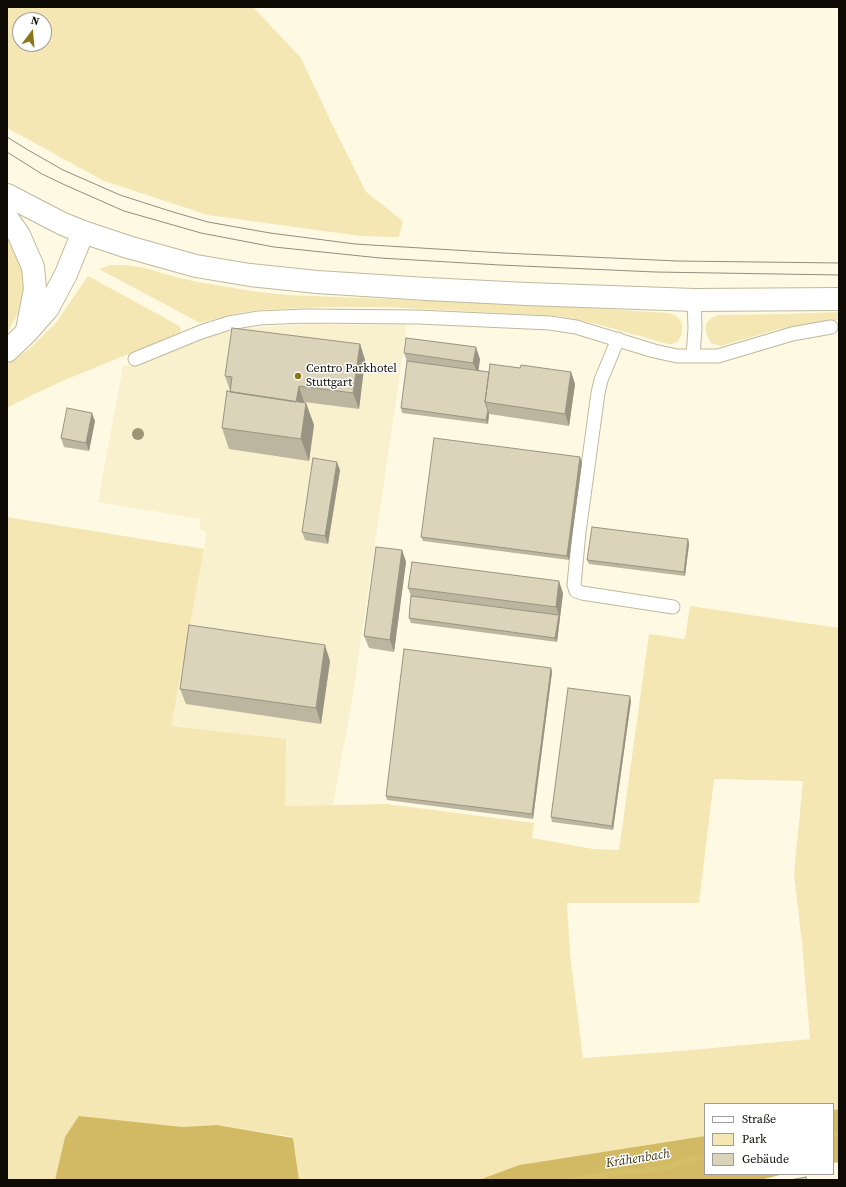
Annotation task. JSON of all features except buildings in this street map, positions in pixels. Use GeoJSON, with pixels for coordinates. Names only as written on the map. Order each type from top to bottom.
{"type":"FeatureCollection","features":[{"type":"Feature","properties":{"kind":"main road"},"geometry":{"type":"LineString","coordinates":[[7,195],[43,215],[83,232],[128,247],[186,263],[232,272],[277,278],[427,289],[694,300],[839,299]]}},
{"type":"Feature","properties":{"kind":"main road"},"geometry":{"type":"LineString","coordinates":[[7,218],[19,235],[33,267],[35,281],[34,297],[26,333]]}},
{"type":"Feature","properties":{"kind":"main road"},"geometry":{"type":"LineString","coordinates":[[7,351],[45,312],[66,274],[83,232]]}},
{"type":"Feature","properties":{"kind":"lane"},"geometry":{"type":"LineString","coordinates":[[693,356],[695,328],[694,300]]}},
{"type":"Feature","properties":{"kind":"lane"},"geometry":{"type":"LineString","coordinates":[[134,359],[200,332],[238,321],[259,318],[317,316],[418,316],[538,322],[576,327],[677,356],[713,356],[724,354],[792,334],[831,327]]}},
{"type":"Feature","properties":{"kind":"lane"},"geometry":{"type":"LineString","coordinates":[[618,340],[601,380],[598,393],[579,532],[574,585],[576,591],[582,593],[673,607]]}},
{"type":"Feature","properties":{"kind":"shaded area"},"geometry":{"type":"Polygon","coordinates":[[[308,324],[407,325],[352,701],[333,805],[285,806],[285,739],[171,726],[188,627],[207,533],[199,529],[201,519],[98,502],[123,366],[145,363],[176,349],[219,334],[248,328],[308,324]]]}},
{"type":"Feature","properties":{"kind":"shaded area"},"geometry":{"type":"Polygon","coordinates":[[[839,1109],[839,1162],[834,1163],[834,1110],[839,1109]]]}},
{"type":"Feature","properties":{"kind":"shaded area"},"geometry":{"type":"Polygon","coordinates":[[[79,1116],[182,1127],[217,1125],[293,1138],[299,1180],[55,1180],[65,1137],[79,1116]]]}},
{"type":"Feature","properties":{"kind":"shaded area"},"geometry":{"type":"Polygon","coordinates":[[[704,1136],[704,1175],[780,1175],[760,1180],[479,1180],[519,1165],[704,1136]]]}},
{"type":"Feature","properties":{"kind":"green space"},"geometry":{"type":"Polygon","coordinates":[[[7,7],[253,7],[301,58],[366,192],[403,221],[399,237],[360,236],[208,215],[104,181],[7,128],[7,7]]]}},
{"type":"Feature","properties":{"kind":"green space"},"geometry":{"type":"Polygon","coordinates":[[[7,235],[23,269],[25,289],[19,312],[7,333],[7,235]]]}},
{"type":"Feature","properties":{"kind":"green space"},"geometry":{"type":"Polygon","coordinates":[[[111,265],[126,265],[145,268],[198,282],[258,292],[289,295],[556,306],[668,313],[676,316],[680,320],[682,324],[682,334],[677,342],[668,344],[593,323],[559,316],[386,307],[325,307],[259,310],[239,313],[200,323],[99,269],[111,265]]]}},
{"type":"Feature","properties":{"kind":"green space"},"geometry":{"type":"Polygon","coordinates":[[[88,276],[176,324],[181,328],[180,333],[67,379],[7,408],[7,365],[29,349],[55,324],[88,276]]]}},
{"type":"Feature","properties":{"kind":"green space"},"geometry":{"type":"Polygon","coordinates":[[[839,312],[839,320],[779,329],[721,346],[711,343],[706,333],[706,324],[708,321],[719,315],[839,312]]]}},
{"type":"Feature","properties":{"kind":"green space"},"geometry":{"type":"Polygon","coordinates":[[[7,517],[204,549],[171,726],[286,739],[285,806],[387,804],[534,823],[532,838],[593,849],[619,850],[649,634],[685,639],[690,606],[839,628],[839,1109],[834,1110],[834,1103],[704,1103],[704,1136],[519,1165],[479,1180],[299,1180],[293,1137],[217,1125],[65,1137],[55,1180],[7,1180],[7,517]],[[714,779],[699,903],[567,903],[570,954],[583,1058],[810,1039],[802,943],[794,874],[803,781],[714,779]]]}},
{"type":"Feature","properties":{"kind":"waterway","name":"Krähenbach"},"geometry":{"type":"LineString","coordinates":[[834,1135],[839,1133]]}},
{"type":"Feature","properties":{"kind":"waterway","name":"Krähenbach"},"geometry":{"type":"LineString","coordinates":[[574,1180],[620,1172],[660,1169],[704,1156]]}},
{"type":"Feature","properties":{"kind":"tram line"},"geometry":{"type":"LineString","coordinates":[[7,137],[63,170],[120,195],[208,222],[270,233],[355,244],[503,253],[677,261],[839,263]]}},
{"type":"Feature","properties":{"kind":"tram line"},"geometry":{"type":"LineString","coordinates":[[7,152],[42,174],[124,211],[201,233],[274,247],[380,258],[500,265],[655,272],[839,275]]}},
{"type":"Feature","properties":{"kind":"place","name":"Centro Parkhotel Stuttgart"},"geometry":{"type":"Point","coordinates":[298,376]}}]}
